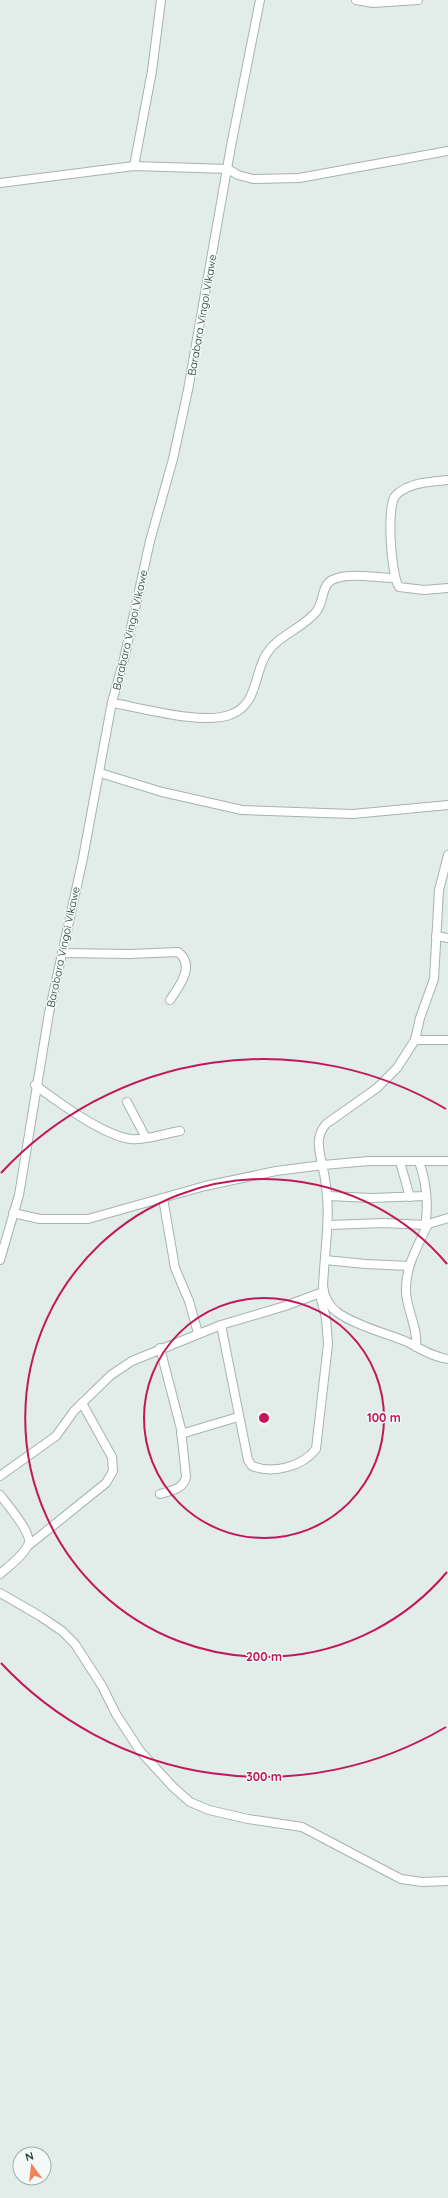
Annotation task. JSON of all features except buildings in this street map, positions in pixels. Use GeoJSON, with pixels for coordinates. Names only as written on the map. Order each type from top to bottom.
{"type":"FeatureCollection","features":[{"type":"Feature","properties":{"kind":"street"},"geometry":{"type":"LineString","coordinates":[[134,166],[152,71],[161,0]]}},
{"type":"Feature","properties":{"kind":"street","name":"Barabara Vingoi Vikawe"},"geometry":{"type":"LineString","coordinates":[[0,1260],[18,1195],[35,1086],[100,773],[113,703],[150,541],[174,459],[238,110],[260,0]]}},
{"type":"Feature","properties":{"kind":"street"},"geometry":{"type":"LineString","coordinates":[[356,0],[373,2],[418,0]]}},
{"type":"Feature","properties":{"kind":"street"},"geometry":{"type":"LineString","coordinates":[[0,183],[134,166],[228,169],[238,175],[253,179],[299,178],[448,151]]}},
{"type":"Feature","properties":{"kind":"street"},"geometry":{"type":"LineString","coordinates":[[448,480],[420,483],[402,489],[394,496],[390,509],[390,554],[395,578],[399,587],[410,590],[448,588]]}},
{"type":"Feature","properties":{"kind":"street"},"geometry":{"type":"LineString","coordinates":[[113,703],[189,717],[223,717],[233,714],[242,707],[252,694],[267,653],[317,612],[328,583],[333,580],[346,577],[395,578]]}},
{"type":"Feature","properties":{"kind":"street"},"geometry":{"type":"LineString","coordinates":[[100,773],[162,792],[242,810],[354,814],[448,805]]}},
{"type":"Feature","properties":{"kind":"street"},"geometry":{"type":"LineString","coordinates":[[220,1325],[245,1451],[252,1466],[270,1470],[300,1463],[310,1457],[316,1449],[328,1344],[325,1308],[321,1294],[329,1225],[328,1196],[319,1151],[320,1131],[333,1118],[377,1088],[397,1068],[415,1040],[420,1018],[434,979],[440,883],[448,855]]}},
{"type":"Feature","properties":{"kind":"street"},"geometry":{"type":"LineString","coordinates":[[440,883],[448,887]]}},
{"type":"Feature","properties":{"kind":"street"},"geometry":{"type":"LineString","coordinates":[[436,936],[448,938]]}},
{"type":"Feature","properties":{"kind":"street"},"geometry":{"type":"LineString","coordinates":[[62,953],[130,954],[178,952],[184,958],[185,973],[181,984],[170,1000]]}},
{"type":"Feature","properties":{"kind":"street"},"geometry":{"type":"LineString","coordinates":[[415,1040],[448,1040]]}},
{"type":"Feature","properties":{"kind":"street"},"geometry":{"type":"LineString","coordinates":[[35,1086],[60,1104],[98,1127],[132,1140],[180,1131]]}},
{"type":"Feature","properties":{"kind":"street"},"geometry":{"type":"LineString","coordinates":[[127,1102],[146,1138]]}},
{"type":"Feature","properties":{"kind":"street"},"geometry":{"type":"LineString","coordinates":[[13,1213],[40,1219],[88,1219],[239,1178],[323,1165],[448,1161]]}},
{"type":"Feature","properties":{"kind":"street"},"geometry":{"type":"LineString","coordinates":[[400,1162],[410,1197]]}},
{"type":"Feature","properties":{"kind":"street"},"geometry":{"type":"LineString","coordinates":[[416,1347],[416,1330],[406,1292],[408,1266],[426,1224],[424,1174],[419,1162]]}},
{"type":"Feature","properties":{"kind":"street"},"geometry":{"type":"LineString","coordinates":[[328,1196],[371,1198],[425,1196]]}},
{"type":"Feature","properties":{"kind":"street"},"geometry":{"type":"LineString","coordinates":[[163,1198],[175,1268],[189,1301],[198,1333]]}},
{"type":"Feature","properties":{"kind":"street"},"geometry":{"type":"LineString","coordinates":[[329,1225],[426,1224],[448,1218]]}},
{"type":"Feature","properties":{"kind":"street"},"geometry":{"type":"LineString","coordinates":[[325,1260],[408,1266]]}},
{"type":"Feature","properties":{"kind":"street"},"geometry":{"type":"LineString","coordinates":[[0,1476],[56,1436],[82,1403],[119,1369],[160,1348],[198,1333],[321,1294]]}},
{"type":"Feature","properties":{"kind":"street"},"geometry":{"type":"LineString","coordinates":[[321,1294],[329,1305],[338,1313],[429,1354],[448,1359]]}},
{"type":"Feature","properties":{"kind":"street"},"geometry":{"type":"LineString","coordinates":[[160,1348],[181,1434],[186,1482],[179,1488],[160,1494]]}},
{"type":"Feature","properties":{"kind":"street"},"geometry":{"type":"LineString","coordinates":[[0,1574],[29,1545],[106,1484],[111,1475],[114,1465],[112,1457],[82,1403]]}},
{"type":"Feature","properties":{"kind":"street"},"geometry":{"type":"LineString","coordinates":[[181,1434],[238,1417]]}},
{"type":"Feature","properties":{"kind":"street"},"geometry":{"type":"LineString","coordinates":[[0,1495],[28,1535],[29,1545]]}},
{"type":"Feature","properties":{"kind":"street"},"geometry":{"type":"LineString","coordinates":[[0,1593],[62,1630],[75,1644],[102,1686],[116,1714],[140,1751],[173,1787],[190,1802],[209,1810],[248,1819],[302,1827],[401,1879],[422,1882],[448,1882]]}}]}
